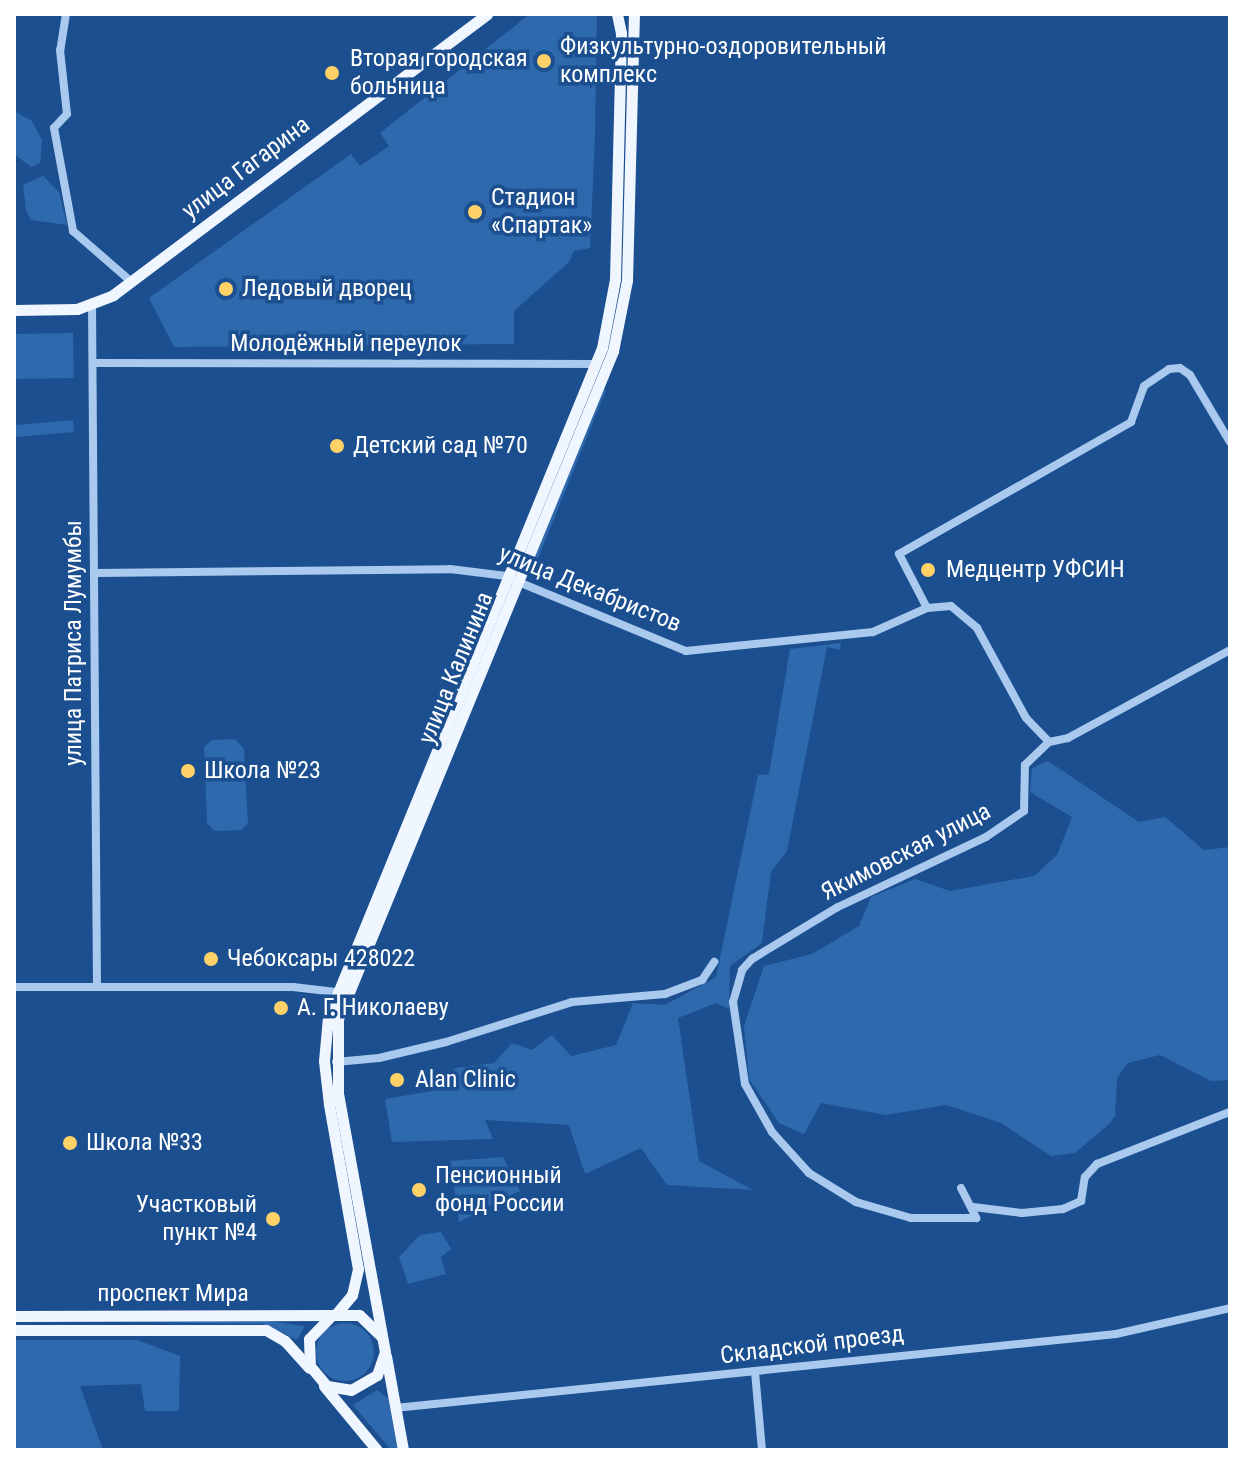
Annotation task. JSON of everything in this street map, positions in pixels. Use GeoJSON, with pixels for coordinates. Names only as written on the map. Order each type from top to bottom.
{"type":"FeatureCollection","features":[{"type":"Feature","properties":{"kind":"main road","name":"улица Гагарина"},"geometry":{"type":"LineString","coordinates":[[14,310],[92,302],[338,123],[476,14]]}},
{"type":"Feature","properties":{"kind":"main road","name":"улица Гагарина"},"geometry":{"type":"LineString","coordinates":[[371,97],[487,14]]}},
{"type":"Feature","properties":{"kind":"main road","name":"улица Калинина"},"geometry":{"type":"LineString","coordinates":[[512,578],[596,364],[615,279],[621,33],[617,14]]}},
{"type":"Feature","properties":{"kind":"main road","name":"улица Калинина"},"geometry":{"type":"LineString","coordinates":[[334,1315],[352,1295],[358,1269],[324,1061],[340,994],[512,578],[620,329],[627,280],[634,14]]}},
{"type":"Feature","properties":{"kind":"main road","name":"улица Гагарина"},"geometry":{"type":"LineString","coordinates":[[14,303],[92,302],[231,202]]}},
{"type":"Feature","properties":{"kind":"main road","name":"улица Калинина"},"geometry":{"type":"LineString","coordinates":[[340,994],[335,1062],[382,1337]]}},
{"type":"Feature","properties":{"kind":"main road","name":"проспект Мира"},"geometry":{"type":"LineString","coordinates":[[14,1316],[334,1315]]}},
{"type":"Feature","properties":{"kind":"main road"},"geometry":{"type":"LineString","coordinates":[[385,1352],[377,1375],[361,1388],[341,1390],[315,1375],[309,1339],[334,1315],[364,1317],[382,1337],[385,1352],[403,1450]]}},
{"type":"Feature","properties":{"kind":"main road"},"geometry":{"type":"LineString","coordinates":[[67,1316],[67,1330]]}},
{"type":"Feature","properties":{"kind":"main road","name":"проспект Мира"},"geometry":{"type":"LineString","coordinates":[[14,1330],[266,1330],[285,1341],[377,1450]]}},
{"type":"Feature","properties":{"kind":"street"},"geometry":{"type":"LineString","coordinates":[[66,14],[60,50],[67,114],[54,128],[73,231],[127,278]]}},
{"type":"Feature","properties":{"kind":"street","name":"улица Патриса Лумумбы"},"geometry":{"type":"LineString","coordinates":[[92,302],[95,363],[97,987]]}},
{"type":"Feature","properties":{"kind":"street","name":"Молодёжный переулок"},"geometry":{"type":"LineString","coordinates":[[95,363],[596,364]]}},
{"type":"Feature","properties":{"kind":"street"},"geometry":{"type":"LineString","coordinates":[[1230,442],[1180,368],[1169,369],[1144,386],[1131,422],[899,554],[927,608],[951,606],[971,621],[1026,718],[1049,742],[1068,738],[1230,650]]}},
{"type":"Feature","properties":{"kind":"street","name":"улица Декабристов"},"geometry":{"type":"LineString","coordinates":[[96,573],[450,569],[512,578],[686,651],[833,638],[882,630],[927,608]]}},
{"type":"Feature","properties":{"kind":"street","name":"Якимовская улица"},"geometry":{"type":"LineString","coordinates":[[973,1207],[976,1218],[911,1218],[856,1202],[809,1173],[754,1104],[739,1065],[733,1002],[742,970],[767,950],[838,907],[986,837],[1024,811],[1025,765],[1049,742]]}},
{"type":"Feature","properties":{"kind":"street"},"geometry":{"type":"LineString","coordinates":[[335,1062],[379,1058],[446,1042],[572,1002],[665,994],[702,980],[714,962]]}},
{"type":"Feature","properties":{"kind":"street"},"geometry":{"type":"LineString","coordinates":[[14,987],[293,987],[340,994]]}},
{"type":"Feature","properties":{"kind":"street"},"geometry":{"type":"LineString","coordinates":[[961,1188],[973,1207],[1022,1213],[1063,1209],[1081,1201],[1085,1177],[1097,1164],[1230,1112]]}},
{"type":"Feature","properties":{"kind":"street","name":"Складской проезд"},"geometry":{"type":"LineString","coordinates":[[395,1408],[1116,1334],[1230,1308]]}},
{"type":"Feature","properties":{"kind":"street"},"geometry":{"type":"LineString","coordinates":[[755,1372],[762,1450]]}},
{"type":"Feature","properties":{"kind":"shaded area"},"geometry":{"type":"Polygon","coordinates":[[[530,14],[597,15],[590,248],[574,251],[569,262],[514,311],[514,344],[174,347],[149,298],[351,154],[360,166],[389,146],[380,133],[530,14]]]}},
{"type":"Feature","properties":{"kind":"shaded area"},"geometry":{"type":"Polygon","coordinates":[[[14,111],[32,121],[42,140],[40,163],[31,167],[14,154],[14,111]]]}},
{"type":"Feature","properties":{"kind":"shaded area"},"geometry":{"type":"Polygon","coordinates":[[[43,176],[59,192],[67,225],[31,220],[26,210],[23,185],[43,176]]]}},
{"type":"Feature","properties":{"kind":"shaded area"},"geometry":{"type":"Polygon","coordinates":[[[73,333],[74,378],[15,379],[14,334],[73,333]]]}},
{"type":"Feature","properties":{"kind":"shaded area"},"geometry":{"type":"Polygon","coordinates":[[[602,389],[606,390],[531,575],[528,573],[602,389]]]}},
{"type":"Feature","properties":{"kind":"shaded area"},"geometry":{"type":"Polygon","coordinates":[[[73,420],[74,432],[15,437],[14,425],[73,420]]]}},
{"type":"Feature","properties":{"kind":"shaded area"},"geometry":{"type":"Polygon","coordinates":[[[841,643],[840,650],[827,647],[787,851],[771,872],[762,943],[730,966],[729,1009],[716,1003],[678,1018],[699,1161],[753,1190],[667,1185],[641,1148],[585,1174],[569,1125],[485,1120],[493,1139],[392,1142],[385,1099],[432,1091],[456,1068],[494,1063],[512,1043],[532,1050],[552,1035],[571,1056],[616,1045],[633,1003],[665,1005],[716,977],[758,775],[769,774],[790,649],[841,643]]]}},
{"type":"Feature","properties":{"kind":"shaded area"},"geometry":{"type":"Polygon","coordinates":[[[235,739],[244,749],[248,823],[242,830],[214,831],[207,823],[204,747],[212,740],[235,739]]]}},
{"type":"Feature","properties":{"kind":"shaded area"},"geometry":{"type":"Polygon","coordinates":[[[1048,761],[1139,822],[1165,817],[1204,850],[1230,847],[1230,1080],[1211,1081],[1160,1055],[1128,1063],[1117,1078],[1115,1116],[1109,1124],[1075,1153],[1051,1156],[1001,1123],[946,1105],[886,1115],[821,1103],[804,1134],[779,1123],[749,1079],[744,1026],[764,966],[812,954],[859,926],[871,897],[915,879],[950,891],[1034,876],[1057,855],[1072,817],[1030,792],[1032,768],[1048,761]]]}},
{"type":"Feature","properties":{"kind":"shaded area"},"geometry":{"type":"Polygon","coordinates":[[[503,1157],[520,1191],[459,1222],[450,1161],[503,1157]]]}},
{"type":"Feature","properties":{"kind":"shaded area"},"geometry":{"type":"Polygon","coordinates":[[[441,1232],[451,1249],[441,1257],[446,1274],[408,1284],[399,1257],[420,1235],[441,1232]]]}},
{"type":"Feature","properties":{"kind":"shaded area"},"geometry":{"type":"Polygon","coordinates":[[[72,1321],[267,1321],[305,1326],[297,1340],[263,1324],[72,1321]]]}},
{"type":"Feature","properties":{"kind":"shaded area"},"geometry":{"type":"Polygon","coordinates":[[[345,1323],[366,1331],[374,1352],[366,1373],[345,1381],[324,1373],[316,1352],[324,1331],[345,1323]]]}},
{"type":"Feature","properties":{"kind":"shaded area"},"geometry":{"type":"Polygon","coordinates":[[[14,1340],[137,1340],[180,1356],[179,1411],[145,1411],[141,1384],[80,1386],[103,1450],[14,1450],[14,1340]]]}},
{"type":"Feature","properties":{"kind":"shaded area"},"geometry":{"type":"Polygon","coordinates":[[[377,1390],[388,1398],[398,1450],[391,1450],[353,1405],[377,1390]]]}},
{"type":"Feature","properties":{"kind":"place","name":"Физкультурно-оздоровительный комплекс"},"geometry":{"type":"Point","coordinates":[544,61]}},
{"type":"Feature","properties":{"kind":"place","name":"Вторая городская больница"},"geometry":{"type":"Point","coordinates":[332,73]}},
{"type":"Feature","properties":{"kind":"place","name":"Стадион «Спартак»"},"geometry":{"type":"Point","coordinates":[475,212]}},
{"type":"Feature","properties":{"kind":"place","name":"Ледовый дворец"},"geometry":{"type":"Point","coordinates":[226,289]}},
{"type":"Feature","properties":{"kind":"place","name":"Детский сад №70"},"geometry":{"type":"Point","coordinates":[337,446]}},
{"type":"Feature","properties":{"kind":"place","name":"Медцентр УФСИН"},"geometry":{"type":"Point","coordinates":[928,570]}},
{"type":"Feature","properties":{"kind":"place","name":"Школа №23"},"geometry":{"type":"Point","coordinates":[188,771]}},
{"type":"Feature","properties":{"kind":"place","name":"Чебоксары 428022"},"geometry":{"type":"Point","coordinates":[211,959]}},
{"type":"Feature","properties":{"kind":"place","name":"А. Г. Николаеву"},"geometry":{"type":"Point","coordinates":[281,1008]}},
{"type":"Feature","properties":{"kind":"place","name":"Alan Clinic"},"geometry":{"type":"Point","coordinates":[397,1080]}},
{"type":"Feature","properties":{"kind":"place","name":"Школа №33"},"geometry":{"type":"Point","coordinates":[70,1143]}},
{"type":"Feature","properties":{"kind":"place","name":"Пенсионный фонд России"},"geometry":{"type":"Point","coordinates":[419,1190]}},
{"type":"Feature","properties":{"kind":"place","name":"Участковый пункт №4"},"geometry":{"type":"Point","coordinates":[273,1219]}}]}
